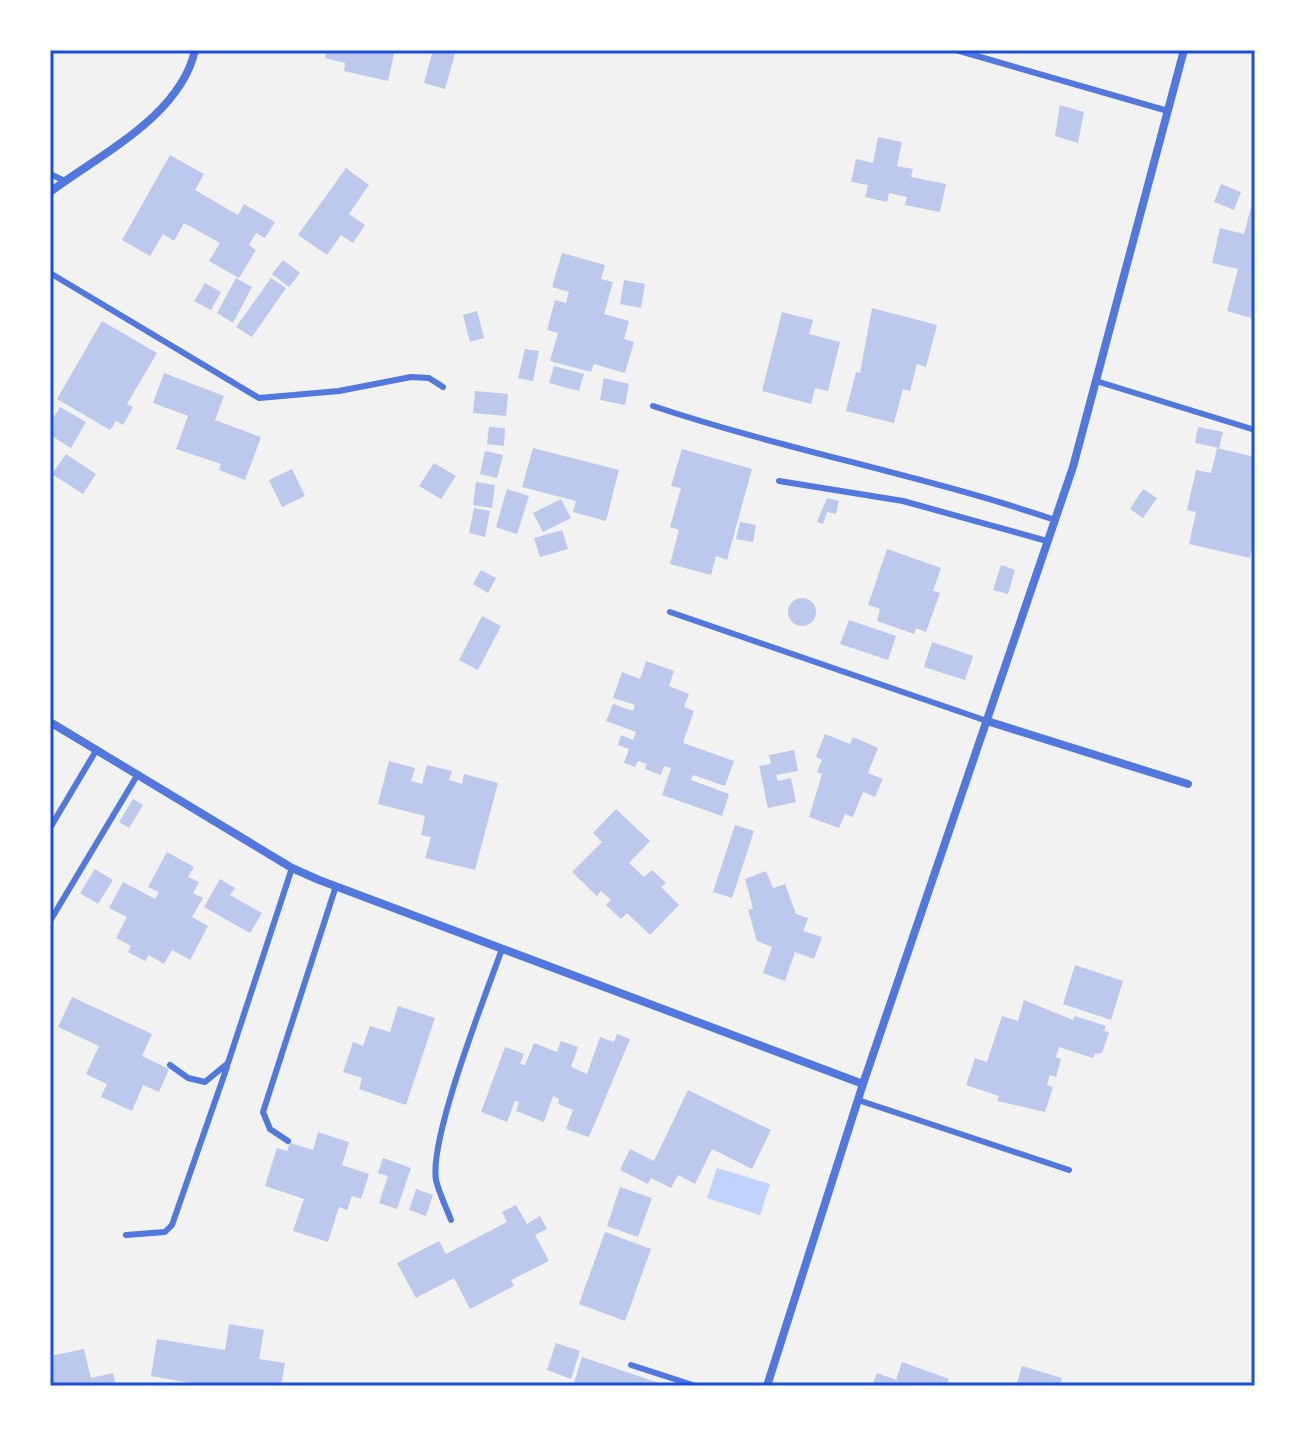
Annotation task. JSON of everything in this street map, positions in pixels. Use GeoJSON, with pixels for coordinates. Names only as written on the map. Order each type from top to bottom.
{"type":"FeatureCollection","features":[{"type":"Feature","properties":{"kind":"street"},"geometry":{"type":"LineString","coordinates":[[50,192],[167,107],[191,71],[195,50]]}},
{"type":"Feature","properties":{"kind":"street"},"geometry":{"type":"LineString","coordinates":[[767,1386],[863,1084],[1055,520],[1096,381],[1184,50]]}},
{"type":"Feature","properties":{"kind":"street"},"geometry":{"type":"LineString","coordinates":[[987,721],[1188,784]]}},
{"type":"Feature","properties":{"kind":"street"},"geometry":{"type":"LineString","coordinates":[[50,722],[292,868],[863,1084]]}},
{"type":"Feature","properties":{"kind":"lane"},"geometry":{"type":"LineString","coordinates":[[956,50],[1168,111]]}},
{"type":"Feature","properties":{"kind":"lane"},"geometry":{"type":"LineString","coordinates":[[50,174],[65,181]]}},
{"type":"Feature","properties":{"kind":"lane"},"geometry":{"type":"LineString","coordinates":[[50,273],[259,398],[339,391],[411,377],[429,378],[443,387]]}},
{"type":"Feature","properties":{"kind":"lane"},"geometry":{"type":"LineString","coordinates":[[1096,381],[1255,430]]}},
{"type":"Feature","properties":{"kind":"lane"},"geometry":{"type":"LineString","coordinates":[[653,406],[730,431],[898,474],[1055,520]]}},
{"type":"Feature","properties":{"kind":"lane"},"geometry":{"type":"LineString","coordinates":[[779,481],[903,501],[1047,541]]}},
{"type":"Feature","properties":{"kind":"lane"},"geometry":{"type":"LineString","coordinates":[[670,612],[987,721]]}},
{"type":"Feature","properties":{"kind":"lane"},"geometry":{"type":"LineString","coordinates":[[50,828],[97,749]]}},
{"type":"Feature","properties":{"kind":"lane"},"geometry":{"type":"LineString","coordinates":[[50,921],[138,774]]}},
{"type":"Feature","properties":{"kind":"lane"},"geometry":{"type":"LineString","coordinates":[[126,1235],[165,1232],[172,1225],[292,868]]}},
{"type":"Feature","properties":{"kind":"lane"},"geometry":{"type":"LineString","coordinates":[[288,1141],[270,1129],[263,1112],[336,886]]}},
{"type":"Feature","properties":{"kind":"lane"},"geometry":{"type":"LineString","coordinates":[[451,1220],[436,1179],[436,1157],[466,1049],[502,949]]}},
{"type":"Feature","properties":{"kind":"lane"},"geometry":{"type":"LineString","coordinates":[[170,1065],[188,1078],[205,1082],[228,1063]]}},
{"type":"Feature","properties":{"kind":"lane"},"geometry":{"type":"LineString","coordinates":[[858,1100],[1069,1170]]}},
{"type":"Feature","properties":{"kind":"lane"},"geometry":{"type":"LineString","coordinates":[[631,1365],[696,1386]]}},
{"type":"Feature","properties":{"kind":"water"},"geometry":{"type":"Polygon","coordinates":[[[717,1168],[770,1184],[760,1215],[707,1198],[717,1168]]]}},
{"type":"Feature","properties":{"kind":"building"},"geometry":{"type":"Polygon","coordinates":[[[327,50],[395,50],[388,81],[344,71],[345,63],[325,58],[327,50]]]}},
{"type":"Feature","properties":{"kind":"building"},"geometry":{"type":"Polygon","coordinates":[[[433,50],[455,54],[445,89],[424,83],[433,50]]]}},
{"type":"Feature","properties":{"kind":"building"},"geometry":{"type":"Polygon","coordinates":[[[1060,105],[1084,112],[1078,143],[1055,136],[1060,105]]]}},
{"type":"Feature","properties":{"kind":"building"},"geometry":{"type":"Polygon","coordinates":[[[878,137],[902,142],[897,166],[913,169],[911,177],[946,184],[940,212],[905,205],[907,197],[889,193],[887,202],[865,197],[868,185],[851,182],[856,159],[873,163],[878,137]]]}},
{"type":"Feature","properties":{"kind":"building"},"geometry":{"type":"Polygon","coordinates":[[[170,155],[204,174],[195,190],[238,215],[244,204],[275,222],[265,238],[256,233],[249,245],[256,250],[239,278],[209,261],[220,243],[184,223],[174,241],[163,234],[150,256],[122,240],[170,155]]]}},
{"type":"Feature","properties":{"kind":"building"},"geometry":{"type":"Polygon","coordinates":[[[346,168],[369,185],[349,214],[365,225],[353,243],[341,235],[327,255],[298,235],[346,168]]]}},
{"type":"Feature","properties":{"kind":"building"},"geometry":{"type":"Polygon","coordinates":[[[1221,184],[1241,192],[1234,210],[1214,202],[1221,184]]]}},
{"type":"Feature","properties":{"kind":"building"},"geometry":{"type":"Polygon","coordinates":[[[1254,196],[1255,319],[1227,311],[1238,269],[1212,263],[1220,228],[1244,234],[1254,196]]]}},
{"type":"Feature","properties":{"kind":"building"},"geometry":{"type":"Polygon","coordinates":[[[562,253],[605,265],[601,279],[613,282],[604,314],[629,321],[624,339],[634,342],[625,373],[594,364],[591,372],[550,361],[558,333],[547,330],[555,300],[566,303],[569,292],[552,287],[562,253]]]}},
{"type":"Feature","properties":{"kind":"building"},"geometry":{"type":"Polygon","coordinates":[[[283,260],[300,273],[289,287],[272,274],[283,260]]]}},
{"type":"Feature","properties":{"kind":"building"},"geometry":{"type":"Polygon","coordinates":[[[236,278],[252,287],[233,323],[217,313],[236,278]]]}},
{"type":"Feature","properties":{"kind":"building"},"geometry":{"type":"Polygon","coordinates":[[[271,278],[286,288],[252,337],[236,327],[271,278]]]}},
{"type":"Feature","properties":{"kind":"building"},"geometry":{"type":"Polygon","coordinates":[[[624,280],[645,284],[641,308],[620,304],[624,280]]]}},
{"type":"Feature","properties":{"kind":"building"},"geometry":{"type":"Polygon","coordinates":[[[205,283],[221,292],[211,310],[194,301],[205,283]]]}},
{"type":"Feature","properties":{"kind":"building"},"geometry":{"type":"Polygon","coordinates":[[[872,308],[937,325],[926,367],[917,364],[910,391],[903,389],[894,423],[846,411],[856,372],[860,373],[872,308]]]}},
{"type":"Feature","properties":{"kind":"building"},"geometry":{"type":"Polygon","coordinates":[[[477,311],[484,338],[470,342],[463,315],[477,311]]]}},
{"type":"Feature","properties":{"kind":"building"},"geometry":{"type":"Polygon","coordinates":[[[782,312],[813,320],[809,334],[840,342],[828,391],[815,388],[811,404],[762,391],[782,312]]]}},
{"type":"Feature","properties":{"kind":"building"},"geometry":{"type":"Polygon","coordinates":[[[102,321],[157,353],[127,404],[133,407],[123,425],[116,421],[110,430],[57,399],[102,321]]]}},
{"type":"Feature","properties":{"kind":"building"},"geometry":{"type":"Polygon","coordinates":[[[525,349],[539,351],[533,381],[518,378],[525,349]]]}},
{"type":"Feature","properties":{"kind":"building"},"geometry":{"type":"Polygon","coordinates":[[[554,366],[584,374],[579,391],[549,383],[554,366]]]}},
{"type":"Feature","properties":{"kind":"building"},"geometry":{"type":"Polygon","coordinates":[[[164,373],[224,396],[215,420],[261,437],[245,480],[219,470],[221,464],[176,449],[188,416],[153,403],[164,373]]]}},
{"type":"Feature","properties":{"kind":"building"},"geometry":{"type":"Polygon","coordinates":[[[604,378],[629,384],[625,405],[600,400],[604,378]]]}},
{"type":"Feature","properties":{"kind":"building"},"geometry":{"type":"Polygon","coordinates":[[[475,391],[508,394],[506,416],[473,413],[475,391]]]}},
{"type":"Feature","properties":{"kind":"building"},"geometry":{"type":"Polygon","coordinates":[[[60,407],[86,422],[71,448],[50,435],[50,424],[60,407]]]}},
{"type":"Feature","properties":{"kind":"building"},"geometry":{"type":"Polygon","coordinates":[[[489,427],[505,428],[504,446],[487,444],[489,427]]]}},
{"type":"Feature","properties":{"kind":"building"},"geometry":{"type":"Polygon","coordinates":[[[1198,427],[1223,432],[1219,448],[1195,443],[1198,427]]]}},
{"type":"Feature","properties":{"kind":"building"},"geometry":{"type":"Polygon","coordinates":[[[533,448],[619,470],[606,521],[573,512],[576,501],[522,487],[533,448]]]}},
{"type":"Feature","properties":{"kind":"building"},"geometry":{"type":"Polygon","coordinates":[[[1217,448],[1255,457],[1255,534],[1250,558],[1189,544],[1196,512],[1187,510],[1196,470],[1211,473],[1217,448]]]}},
{"type":"Feature","properties":{"kind":"building"},"geometry":{"type":"Polygon","coordinates":[[[682,449],[752,469],[727,560],[716,556],[711,575],[670,564],[679,530],[670,527],[681,488],[671,486],[682,449]]]}},
{"type":"Feature","properties":{"kind":"building"},"geometry":{"type":"Polygon","coordinates":[[[485,451],[503,455],[497,478],[480,474],[485,451]]]}},
{"type":"Feature","properties":{"kind":"building"},"geometry":{"type":"Polygon","coordinates":[[[66,454],[96,474],[83,494],[52,474],[66,454]]]}},
{"type":"Feature","properties":{"kind":"building"},"geometry":{"type":"Polygon","coordinates":[[[434,463],[456,476],[441,499],[419,486],[434,463]]]}},
{"type":"Feature","properties":{"kind":"building"},"geometry":{"type":"Polygon","coordinates":[[[292,469],[305,496],[282,507],[269,480],[292,469]]]}},
{"type":"Feature","properties":{"kind":"building"},"geometry":{"type":"Polygon","coordinates":[[[476,482],[495,485],[492,508],[473,505],[476,482]]]}},
{"type":"Feature","properties":{"kind":"building"},"geometry":{"type":"Polygon","coordinates":[[[507,489],[529,496],[517,534],[496,527],[507,489]]]}},
{"type":"Feature","properties":{"kind":"building"},"geometry":{"type":"Polygon","coordinates":[[[1143,489],[1157,498],[1143,518],[1130,509],[1143,489]]]}},
{"type":"Feature","properties":{"kind":"building"},"geometry":{"type":"Polygon","coordinates":[[[827,498],[839,501],[836,514],[827,512],[823,524],[817,522],[827,498]]]}},
{"type":"Feature","properties":{"kind":"building"},"geometry":{"type":"Polygon","coordinates":[[[561,499],[571,518],[543,532],[533,513],[561,499]]]}},
{"type":"Feature","properties":{"kind":"building"},"geometry":{"type":"Polygon","coordinates":[[[474,508],[490,511],[485,537],[469,533],[474,508]]]}},
{"type":"Feature","properties":{"kind":"building"},"geometry":{"type":"Polygon","coordinates":[[[740,522],[756,525],[753,542],[736,539],[740,522]]]}},
{"type":"Feature","properties":{"kind":"building"},"geometry":{"type":"Polygon","coordinates":[[[562,530],[568,549],[540,557],[534,538],[562,530]]]}},
{"type":"Feature","properties":{"kind":"building"},"geometry":{"type":"Polygon","coordinates":[[[887,549],[941,568],[933,591],[940,593],[926,632],[916,628],[914,634],[877,621],[880,609],[868,605],[887,549]]]}},
{"type":"Feature","properties":{"kind":"building"},"geometry":{"type":"Polygon","coordinates":[[[1001,565],[1015,570],[1008,594],[993,590],[1001,565]]]}},
{"type":"Feature","properties":{"kind":"building"},"geometry":{"type":"Polygon","coordinates":[[[481,570],[496,578],[488,593],[473,584],[481,570]]]}},
{"type":"Feature","properties":{"kind":"building"},"geometry":{"type":"Polygon","coordinates":[[[802,598],[812,602],[816,612],[812,622],[802,626],[792,622],[788,612],[792,602],[802,598]]]}},
{"type":"Feature","properties":{"kind":"building"},"geometry":{"type":"Polygon","coordinates":[[[482,616],[501,626],[478,670],[459,660],[482,616]]]}},
{"type":"Feature","properties":{"kind":"building"},"geometry":{"type":"Polygon","coordinates":[[[849,620],[896,636],[888,660],[840,644],[849,620]]]}},
{"type":"Feature","properties":{"kind":"building"},"geometry":{"type":"Polygon","coordinates":[[[932,642],[973,656],[965,680],[924,667],[932,642]]]}},
{"type":"Feature","properties":{"kind":"building"},"geometry":{"type":"Polygon","coordinates":[[[646,661],[674,671],[669,686],[689,694],[684,707],[694,711],[683,743],[734,761],[725,786],[693,775],[691,780],[729,794],[722,816],[662,795],[671,768],[664,766],[661,775],[645,769],[647,764],[638,761],[635,767],[624,763],[629,749],[618,745],[621,735],[633,740],[636,732],[606,721],[613,704],[633,711],[635,705],[613,698],[622,672],[640,679],[646,661]]]}},
{"type":"Feature","properties":{"kind":"building"},"geometry":{"type":"Polygon","coordinates":[[[825,734],[850,744],[853,737],[878,748],[868,773],[883,779],[875,797],[863,792],[853,817],[845,814],[839,828],[809,817],[822,774],[817,772],[822,760],[816,757],[825,734]]]}},
{"type":"Feature","properties":{"kind":"building"},"geometry":{"type":"Polygon","coordinates":[[[794,750],[798,771],[776,775],[778,781],[791,778],[796,802],[768,808],[759,766],[771,764],[769,755],[794,750]]]}},
{"type":"Feature","properties":{"kind":"building"},"geometry":{"type":"Polygon","coordinates":[[[389,761],[415,768],[411,781],[422,784],[427,765],[452,771],[449,780],[462,784],[464,774],[498,783],[475,870],[425,858],[431,837],[421,835],[425,816],[378,804],[389,761]]]}},
{"type":"Feature","properties":{"kind":"building"},"geometry":{"type":"Polygon","coordinates":[[[133,799],[143,805],[129,828],[119,822],[133,799]]]}},
{"type":"Feature","properties":{"kind":"building"},"geometry":{"type":"Polygon","coordinates":[[[616,809],[650,841],[629,863],[644,877],[652,870],[666,883],[661,887],[679,905],[650,935],[627,913],[621,919],[606,905],[611,900],[601,891],[597,896],[572,872],[602,842],[593,833],[616,809]]]}},
{"type":"Feature","properties":{"kind":"building"},"geometry":{"type":"Polygon","coordinates":[[[735,825],[754,831],[732,898],[713,892],[735,825]]]}},
{"type":"Feature","properties":{"kind":"building"},"geometry":{"type":"Polygon","coordinates":[[[167,852],[194,867],[188,877],[199,882],[193,893],[203,898],[192,917],[208,926],[190,960],[172,950],[164,964],[149,955],[145,961],[128,952],[131,946],[116,938],[127,917],[109,908],[123,882],[155,899],[159,892],[148,887],[167,852]]]}},
{"type":"Feature","properties":{"kind":"building"},"geometry":{"type":"Polygon","coordinates":[[[95,869],[113,880],[98,904],[80,893],[95,869]]]}},
{"type":"Feature","properties":{"kind":"building"},"geometry":{"type":"Polygon","coordinates":[[[766,871],[773,888],[785,884],[796,914],[808,918],[803,931],[822,937],[814,959],[795,952],[785,981],[763,973],[772,947],[757,941],[748,910],[753,908],[745,879],[766,871]]]}},
{"type":"Feature","properties":{"kind":"building"},"geometry":{"type":"Polygon","coordinates":[[[220,879],[235,888],[230,895],[262,913],[250,933],[204,907],[220,879]]]}},
{"type":"Feature","properties":{"kind":"building"},"geometry":{"type":"Polygon","coordinates":[[[1075,965],[1123,981],[1111,1020],[1063,1004],[1075,965]]]}},
{"type":"Feature","properties":{"kind":"building"},"geometry":{"type":"Polygon","coordinates":[[[72,997],[152,1034],[142,1056],[169,1069],[159,1092],[143,1085],[132,1111],[101,1097],[107,1084],[86,1074],[99,1046],[58,1027],[72,997]]]}},
{"type":"Feature","properties":{"kind":"building"},"geometry":{"type":"Polygon","coordinates":[[[1024,1000],[1073,1020],[1075,1016],[1106,1026],[1104,1031],[1109,1032],[1102,1053],[1095,1054],[1093,1058],[1059,1047],[1056,1057],[1061,1059],[1056,1077],[1050,1075],[1047,1085],[1053,1087],[1045,1112],[997,1101],[999,1096],[966,1085],[975,1058],[987,1062],[1002,1016],[1018,1021],[1024,1000]]]}},
{"type":"Feature","properties":{"kind":"building"},"geometry":{"type":"Polygon","coordinates":[[[398,1006],[435,1018],[406,1105],[359,1089],[362,1078],[343,1072],[353,1042],[363,1046],[370,1026],[390,1032],[398,1006]]]}},
{"type":"Feature","properties":{"kind":"building"},"geometry":{"type":"Polygon","coordinates":[[[617,1034],[630,1039],[589,1137],[566,1129],[573,1110],[558,1104],[559,1099],[553,1096],[544,1122],[516,1111],[519,1102],[515,1101],[507,1122],[481,1112],[505,1047],[524,1054],[520,1064],[525,1065],[534,1043],[557,1052],[561,1041],[578,1047],[571,1067],[587,1074],[600,1037],[614,1042],[617,1034]]]}},
{"type":"Feature","properties":{"kind":"building"},"geometry":{"type":"Polygon","coordinates":[[[688,1090],[771,1130],[752,1169],[712,1149],[695,1184],[678,1175],[671,1188],[651,1178],[648,1184],[620,1170],[630,1149],[654,1161],[688,1090]]]}},
{"type":"Feature","properties":{"kind":"building"},"geometry":{"type":"Polygon","coordinates":[[[318,1132],[349,1142],[342,1165],[369,1174],[361,1199],[352,1196],[347,1210],[339,1207],[328,1242],[293,1231],[304,1199],[265,1186],[277,1148],[287,1151],[290,1143],[313,1150],[318,1132]]]}},
{"type":"Feature","properties":{"kind":"building"},"geometry":{"type":"Polygon","coordinates":[[[383,1158],[411,1168],[397,1209],[379,1203],[388,1176],[378,1173],[383,1158]]]}},
{"type":"Feature","properties":{"kind":"building"},"geometry":{"type":"Polygon","coordinates":[[[620,1187],[652,1198],[638,1237],[607,1226],[620,1187]]]}},
{"type":"Feature","properties":{"kind":"building"},"geometry":{"type":"Polygon","coordinates":[[[416,1189],[433,1195],[426,1216],[409,1210],[416,1189]]]}},
{"type":"Feature","properties":{"kind":"building"},"geometry":{"type":"Polygon","coordinates":[[[516,1205],[527,1224],[540,1216],[547,1229],[535,1235],[549,1261],[511,1280],[514,1286],[470,1309],[454,1278],[416,1298],[397,1263],[439,1241],[446,1254],[507,1222],[502,1212],[516,1205]]]}},
{"type":"Feature","properties":{"kind":"building"},"geometry":{"type":"Polygon","coordinates":[[[605,1232],[651,1249],[625,1321],[579,1304],[605,1232]]]}},
{"type":"Feature","properties":{"kind":"building"},"geometry":{"type":"Polygon","coordinates":[[[229,1324],[264,1330],[259,1359],[285,1363],[281,1386],[208,1386],[151,1376],[157,1339],[225,1350],[229,1324]]]}},
{"type":"Feature","properties":{"kind":"building"},"geometry":{"type":"Polygon","coordinates":[[[556,1343],[580,1351],[571,1379],[547,1370],[556,1343]]]}},
{"type":"Feature","properties":{"kind":"building"},"geometry":{"type":"Polygon","coordinates":[[[84,1349],[91,1378],[113,1373],[116,1386],[50,1386],[50,1356],[84,1349]]]}},
{"type":"Feature","properties":{"kind":"building"},"geometry":{"type":"Polygon","coordinates":[[[582,1357],[665,1385],[665,1386],[573,1386],[582,1357]]]}},
{"type":"Feature","properties":{"kind":"building"},"geometry":{"type":"Polygon","coordinates":[[[902,1362],[949,1379],[946,1386],[872,1386],[877,1373],[896,1380],[902,1362]]]}},
{"type":"Feature","properties":{"kind":"building"},"geometry":{"type":"Polygon","coordinates":[[[1022,1366],[1062,1378],[1060,1386],[1016,1386],[1022,1366]]]}}]}
